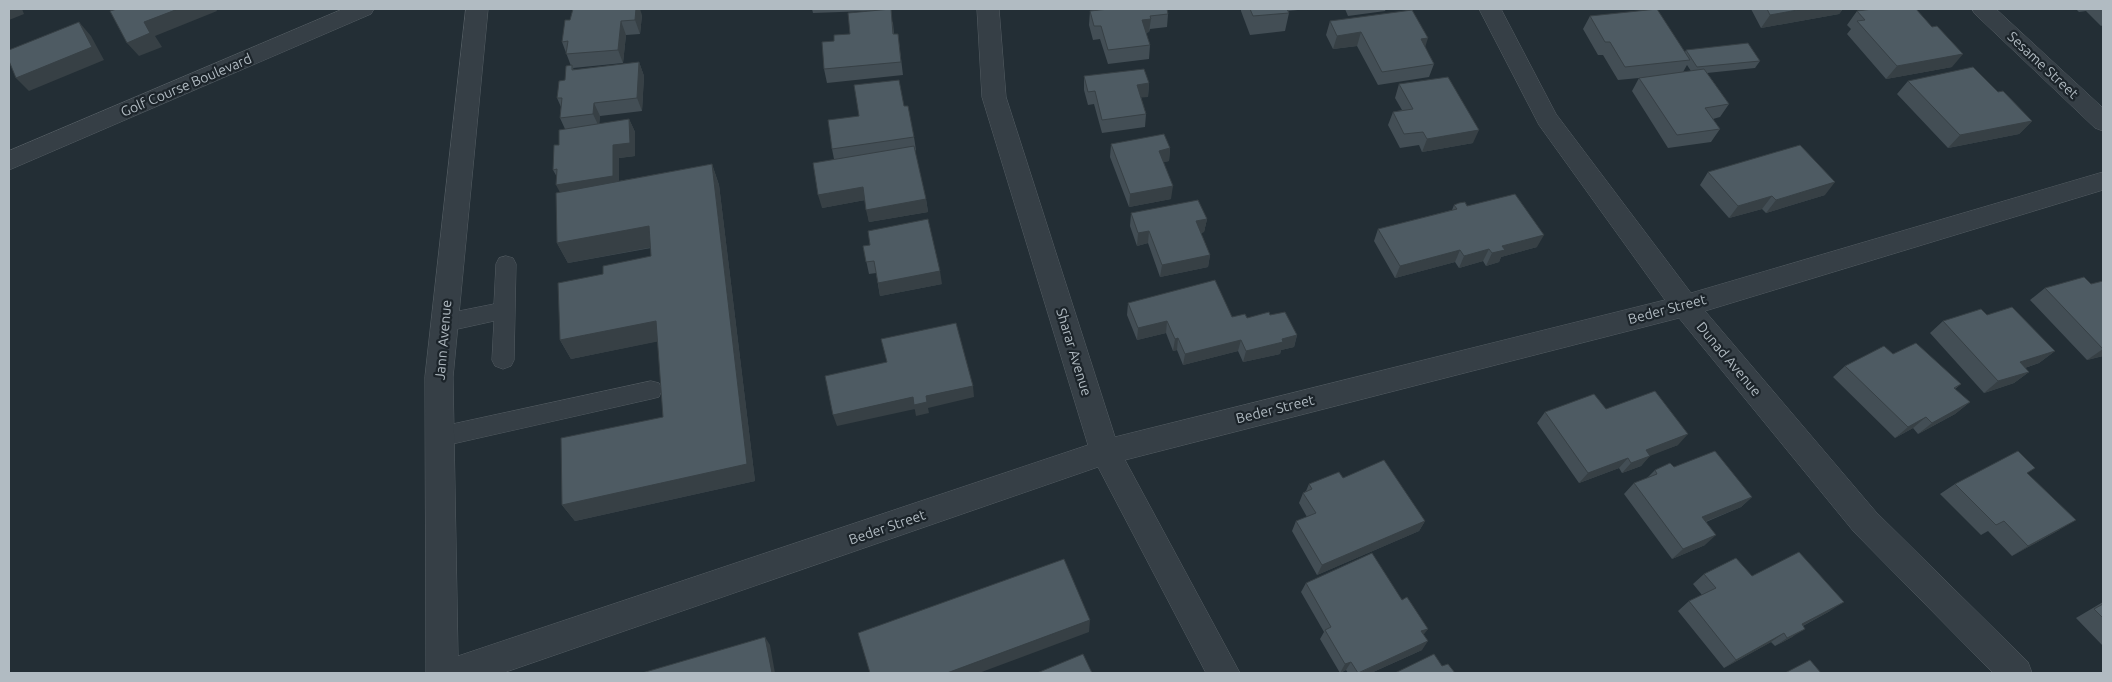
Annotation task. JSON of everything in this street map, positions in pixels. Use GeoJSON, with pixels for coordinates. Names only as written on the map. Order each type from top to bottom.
{"type":"FeatureCollection","features":[{"type":"Feature","properties":{"kind":"street","name":"Golf Course Boulevard"},"geometry":{"type":"LineString","coordinates":[[9,161],[363,9]]}},
{"type":"Feature","properties":{"kind":"street","name":"Jann Avenue"},"geometry":{"type":"LineString","coordinates":[[442,673],[439,377],[477,9]]}},
{"type":"Feature","properties":{"kind":"street","name":"Sharar Avenue"},"geometry":{"type":"LineString","coordinates":[[988,9],[994,97],[1105,452],[1224,673]]}},
{"type":"Feature","properties":{"kind":"street","name":"Dunad Avenue"},"geometry":{"type":"LineString","coordinates":[[1490,9],[1547,119],[1684,306],[1865,522],[2016,673]]}},
{"type":"Feature","properties":{"kind":"street","name":"Sesame Street"},"geometry":{"type":"LineString","coordinates":[[1983,9],[2103,122]]}},
{"type":"Feature","properties":{"kind":"street","name":"Beder Street"},"geometry":{"type":"LineString","coordinates":[[457,673],[1105,452],[1684,306],[2103,181]]}},
{"type":"Feature","properties":{"kind":"lane"},"geometry":{"type":"LineString","coordinates":[[503,360],[506,264]]}},
{"type":"Feature","properties":{"kind":"lane"},"geometry":{"type":"LineString","coordinates":[[444,323],[504,310]]}},
{"type":"Feature","properties":{"kind":"lane"},"geometry":{"type":"LineString","coordinates":[[439,437],[651,390]]}},
{"type":"Feature","properties":{"kind":"building"},"geometry":{"type":"Polygon","coordinates":[[[117,9],[178,9],[144,22],[150,33],[127,43],[110,11],[117,9]]]}},
{"type":"Feature","properties":{"kind":"building"},"geometry":{"type":"Polygon","coordinates":[[[573,9],[636,9],[635,20],[621,21],[618,50],[566,54],[568,41],[562,42],[565,20],[570,20],[573,9]]]}},
{"type":"Feature","properties":{"kind":"building"},"geometry":{"type":"Polygon","coordinates":[[[891,9],[893,34],[898,34],[901,62],[824,69],[822,42],[834,41],[834,35],[850,34],[848,13],[891,9]]]}},
{"type":"Feature","properties":{"kind":"building"},"geometry":{"type":"Polygon","coordinates":[[[1109,9],[1167,9],[1168,14],[1150,16],[1151,19],[1142,20],[1150,45],[1108,50],[1101,26],[1094,26],[1090,11],[1109,9]]]}},
{"type":"Feature","properties":{"kind":"building"},"geometry":{"type":"Polygon","coordinates":[[[1250,9],[1287,9],[1289,13],[1253,16],[1250,9]]]}},
{"type":"Feature","properties":{"kind":"building"},"geometry":{"type":"Polygon","coordinates":[[[1657,9],[1690,60],[1625,67],[1610,42],[1605,42],[1590,16],[1657,9]]]}},
{"type":"Feature","properties":{"kind":"building"},"geometry":{"type":"Polygon","coordinates":[[[1767,9],[1803,9],[1770,15],[1767,9]]]}},
{"type":"Feature","properties":{"kind":"building"},"geometry":{"type":"Polygon","coordinates":[[[1916,9],[1932,27],[1937,26],[1963,54],[1897,66],[1857,21],[1865,20],[1857,11],[1916,9]]]}},
{"type":"Feature","properties":{"kind":"building"},"geometry":{"type":"Polygon","coordinates":[[[1412,10],[1428,38],[1421,39],[1434,64],[1382,72],[1361,32],[1337,36],[1330,21],[1412,10]]]}},
{"type":"Feature","properties":{"kind":"building"},"geometry":{"type":"Polygon","coordinates":[[[79,22],[92,47],[16,78],[9,61],[9,50],[79,22]]]}},
{"type":"Feature","properties":{"kind":"building"},"geometry":{"type":"Polygon","coordinates":[[[1748,43],[1760,61],[1697,67],[1686,50],[1748,43]]]}},
{"type":"Feature","properties":{"kind":"building"},"geometry":{"type":"Polygon","coordinates":[[[639,62],[637,98],[594,103],[593,114],[560,118],[562,98],[557,98],[559,81],[565,80],[566,66],[572,65],[572,70],[639,62]]]}},
{"type":"Feature","properties":{"kind":"building"},"geometry":{"type":"Polygon","coordinates":[[[1973,67],[1998,92],[2003,91],[2032,121],[1960,135],[1908,81],[1973,67]]]}},
{"type":"Feature","properties":{"kind":"building"},"geometry":{"type":"Polygon","coordinates":[[[1144,69],[1149,83],[1137,85],[1146,114],[1102,120],[1095,91],[1088,92],[1084,76],[1144,69]]]}},
{"type":"Feature","properties":{"kind":"building"},"geometry":{"type":"Polygon","coordinates":[[[1704,69],[1729,104],[1705,108],[1720,129],[1677,135],[1639,78],[1704,69]]]}},
{"type":"Feature","properties":{"kind":"building"},"geometry":{"type":"Polygon","coordinates":[[[1448,77],[1479,130],[1427,139],[1423,132],[1404,134],[1393,112],[1413,109],[1399,84],[1448,77]]]}},
{"type":"Feature","properties":{"kind":"building"},"geometry":{"type":"Polygon","coordinates":[[[899,80],[904,106],[908,106],[914,137],[832,149],[828,120],[859,116],[854,85],[899,80]]]}},
{"type":"Feature","properties":{"kind":"building"},"geometry":{"type":"Polygon","coordinates":[[[629,119],[630,143],[613,145],[613,176],[556,185],[557,169],[553,170],[554,145],[559,145],[559,130],[629,119]]]}},
{"type":"Feature","properties":{"kind":"building"},"geometry":{"type":"Polygon","coordinates":[[[1164,134],[1170,148],[1159,151],[1173,186],[1130,194],[1111,144],[1164,134]]]}},
{"type":"Feature","properties":{"kind":"building"},"geometry":{"type":"Polygon","coordinates":[[[1800,145],[1835,182],[1776,200],[1772,196],[1738,206],[1708,172],[1800,145]]]}},
{"type":"Feature","properties":{"kind":"building"},"geometry":{"type":"Polygon","coordinates":[[[914,146],[926,199],[866,210],[863,187],[818,195],[813,163],[914,146]]]}},
{"type":"Feature","properties":{"kind":"building"},"geometry":{"type":"Polygon","coordinates":[[[712,164],[747,464],[562,505],[561,438],[663,417],[656,321],[560,340],[558,283],[603,274],[603,266],[651,256],[649,226],[557,243],[556,193],[712,164]]]}},
{"type":"Feature","properties":{"kind":"building"},"geometry":{"type":"Polygon","coordinates":[[[1515,194],[1544,235],[1502,246],[1505,250],[1492,253],[1489,249],[1464,256],[1460,250],[1400,266],[1378,229],[1457,209],[1454,205],[1459,203],[1465,202],[1467,206],[1515,194]]]}},
{"type":"Feature","properties":{"kind":"building"},"geometry":{"type":"Polygon","coordinates":[[[1198,200],[1207,219],[1196,221],[1210,255],[1162,265],[1149,231],[1138,233],[1131,213],[1198,200]]]}},
{"type":"Feature","properties":{"kind":"building"},"geometry":{"type":"Polygon","coordinates":[[[928,219],[940,271],[878,283],[874,261],[866,262],[863,246],[870,245],[868,231],[928,219]]]}},
{"type":"Feature","properties":{"kind":"building"},"geometry":{"type":"Polygon","coordinates":[[[2084,277],[2091,284],[2103,281],[2103,349],[2045,288],[2084,277]]]}},
{"type":"Feature","properties":{"kind":"building"},"geometry":{"type":"Polygon","coordinates":[[[1215,280],[1232,317],[1245,314],[1247,318],[1269,312],[1270,315],[1285,312],[1297,335],[1282,339],[1283,342],[1246,351],[1241,340],[1185,354],[1178,338],[1175,339],[1167,321],[1138,328],[1128,303],[1215,280]]]}},
{"type":"Feature","properties":{"kind":"building"},"geometry":{"type":"Polygon","coordinates":[[[2012,307],[2055,351],[2020,362],[2029,372],[1998,381],[1943,321],[1981,309],[1987,315],[2012,307]]]}},
{"type":"Feature","properties":{"kind":"building"},"geometry":{"type":"Polygon","coordinates":[[[956,323],[973,386],[926,396],[927,402],[914,405],[913,397],[833,415],[825,376],[887,362],[881,339],[956,323]]]}},
{"type":"Feature","properties":{"kind":"building"},"geometry":{"type":"Polygon","coordinates":[[[1916,343],[1961,384],[1954,388],[1970,402],[1932,423],[1926,417],[1908,427],[1845,366],[1884,346],[1893,354],[1916,343]]]}},
{"type":"Feature","properties":{"kind":"building"},"geometry":{"type":"Polygon","coordinates":[[[1655,391],[1688,434],[1646,450],[1650,456],[1631,463],[1628,458],[1588,473],[1545,412],[1594,394],[1606,409],[1655,391]]]}},
{"type":"Feature","properties":{"kind":"building"},"geometry":{"type":"Polygon","coordinates":[[[1715,451],[1752,497],[1702,517],[1716,535],[1683,549],[1634,483],[1657,474],[1655,470],[1670,463],[1674,467],[1715,451]]]}},
{"type":"Feature","properties":{"kind":"building"},"geometry":{"type":"Polygon","coordinates":[[[2018,451],[2035,468],[2027,473],[2076,520],[2028,546],[2004,521],[1996,525],[1955,484],[2018,451]]]}},
{"type":"Feature","properties":{"kind":"building"},"geometry":{"type":"Polygon","coordinates":[[[1384,460],[1425,521],[1322,565],[1296,521],[1316,513],[1303,493],[1312,489],[1309,484],[1339,472],[1343,478],[1384,460]]]}},
{"type":"Feature","properties":{"kind":"building"},"geometry":{"type":"Polygon","coordinates":[[[1799,552],[1844,602],[1802,624],[1805,629],[1787,638],[1784,633],[1736,660],[1689,601],[1716,588],[1704,574],[1736,558],[1752,576],[1799,552]]]}},
{"type":"Feature","properties":{"kind":"building"},"geometry":{"type":"Polygon","coordinates":[[[1372,553],[1402,600],[1407,597],[1428,629],[1421,631],[1428,641],[1358,673],[1351,662],[1345,664],[1325,630],[1331,627],[1306,583],[1372,553]]]}},
{"type":"Feature","properties":{"kind":"building"},"geometry":{"type":"Polygon","coordinates":[[[1064,559],[1090,620],[947,673],[870,673],[858,633],[1064,559]]]}},
{"type":"Feature","properties":{"kind":"building"},"geometry":{"type":"Polygon","coordinates":[[[2103,604],[2103,618],[2094,609],[2103,604]]]}},
{"type":"Feature","properties":{"kind":"building"},"geometry":{"type":"Polygon","coordinates":[[[765,637],[772,673],[642,673],[765,637]]]}},
{"type":"Feature","properties":{"kind":"building"},"geometry":{"type":"Polygon","coordinates":[[[1083,654],[1092,673],[1037,673],[1083,654]]]}},
{"type":"Feature","properties":{"kind":"building"},"geometry":{"type":"Polygon","coordinates":[[[1434,654],[1442,666],[1448,664],[1455,673],[1395,673],[1434,654]]]}},
{"type":"Feature","properties":{"kind":"building"},"geometry":{"type":"Polygon","coordinates":[[[1810,660],[1821,673],[1785,673],[1810,660]]]}}]}
